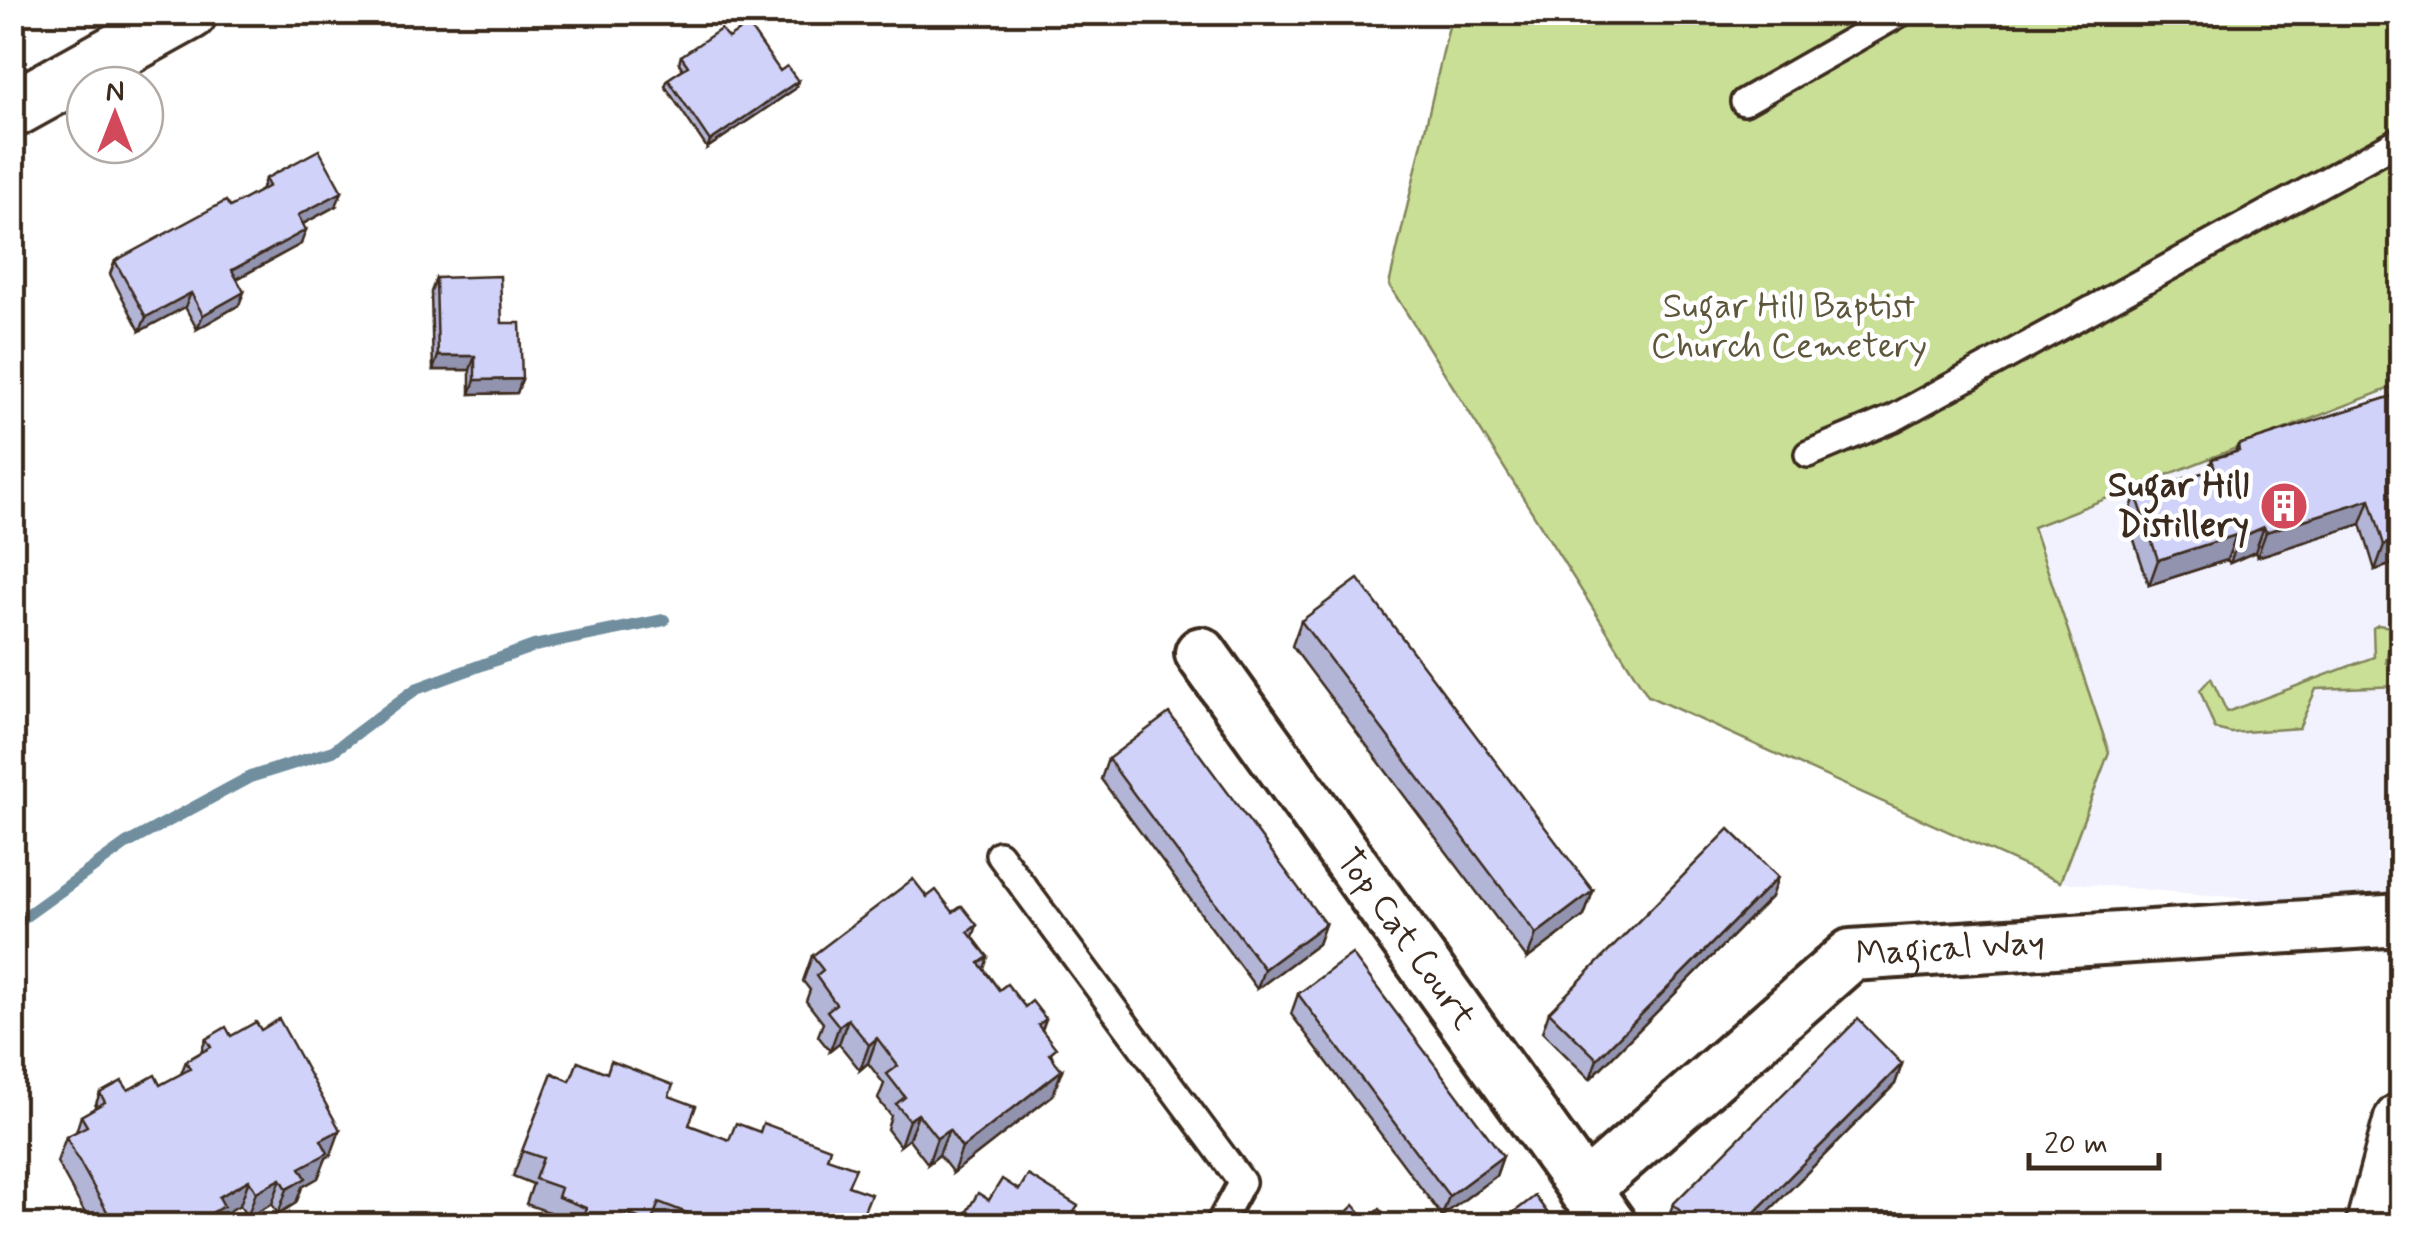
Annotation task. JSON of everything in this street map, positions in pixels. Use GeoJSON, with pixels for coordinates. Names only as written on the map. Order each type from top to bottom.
{"type":"FeatureCollection","features":[{"type":"Feature","properties":{"kind":"street"},"geometry":{"type":"LineString","coordinates":[[12,110],[189,12]]}},
{"type":"Feature","properties":{"kind":"street","name":"Top Cat Court"},"geometry":{"type":"LineString","coordinates":[[1201,654],[1598,1208]]}},
{"type":"Feature","properties":{"kind":"street","name":"Magical Way"},"geometry":{"type":"LineString","coordinates":[[1598,1208],[1852,955],[2402,920]]}},
{"type":"Feature","properties":{"kind":"street"},"geometry":{"type":"LineString","coordinates":[[2374,1226],[2402,1121]]}},
{"type":"Feature","properties":{"kind":"lane"},"geometry":{"type":"LineString","coordinates":[[1744,102],[1902,12]]}},
{"type":"Feature","properties":{"kind":"lane"},"geometry":{"type":"LineString","coordinates":[[1808,454],[1894,418],[2402,139]]}},
{"type":"Feature","properties":{"kind":"lane"},"geometry":{"type":"LineString","coordinates":[[999,854],[1242,1182],[1218,1226]]}},
{"type":"Feature","properties":{"kind":"shaded area"},"geometry":{"type":"Polygon","coordinates":[[[2401,384],[2401,912],[2060,882],[2109,752],[2033,527],[2401,384]]]}},
{"type":"Feature","properties":{"kind":"green space","name":"Sugar Hill Baptist Church Cemetery"},"geometry":{"type":"Polygon","coordinates":[[[1452,13],[2401,13],[2401,384],[2033,527],[2109,752],[2060,882],[1648,696],[1389,285],[1452,13]]]}},
{"type":"Feature","properties":{"kind":"green space"},"geometry":{"type":"Polygon","coordinates":[[[2392,627],[2386,663],[2401,666],[2401,686],[2316,689],[2299,728],[2231,733],[2215,729],[2200,690],[2211,678],[2227,712],[2374,657],[2373,628],[2392,627]]]}},
{"type":"Feature","properties":{"kind":"building"},"geometry":{"type":"Polygon","coordinates":[[[748,25],[780,71],[787,66],[798,81],[710,141],[668,79],[688,66],[681,56],[721,29],[728,38],[748,25]]]}},
{"type":"Feature","properties":{"kind":"building"},"geometry":{"type":"Polygon","coordinates":[[[319,150],[342,192],[298,215],[306,230],[232,270],[244,292],[203,315],[191,293],[146,317],[115,261],[226,201],[230,207],[269,186],[265,179],[319,150]]]}},
{"type":"Feature","properties":{"kind":"building"},"geometry":{"type":"Polygon","coordinates":[[[500,276],[502,323],[520,323],[522,379],[475,380],[475,356],[438,356],[436,278],[500,276]]]}},
{"type":"Feature","properties":{"kind":"building","name":"Sugar Hill Distillery"},"geometry":{"type":"Polygon","coordinates":[[[2402,393],[2402,539],[2384,545],[2370,499],[2158,560],[2136,494],[2215,469],[2212,459],[2239,451],[2238,445],[2402,393]]]}},
{"type":"Feature","properties":{"kind":"building"},"geometry":{"type":"Polygon","coordinates":[[[1358,579],[1593,891],[1536,934],[1301,621],[1358,579]]]}},
{"type":"Feature","properties":{"kind":"building"},"geometry":{"type":"Polygon","coordinates":[[[1169,713],[1325,924],[1264,969],[1108,759],[1169,713]]]}},
{"type":"Feature","properties":{"kind":"building"},"geometry":{"type":"Polygon","coordinates":[[[1729,829],[1778,877],[1597,1059],[1549,1012],[1729,829]]]}},
{"type":"Feature","properties":{"kind":"building"},"geometry":{"type":"Polygon","coordinates":[[[913,879],[927,897],[936,890],[953,912],[962,906],[977,925],[968,932],[988,957],[979,963],[999,990],[1007,984],[1025,1007],[1032,1001],[1046,1019],[1038,1025],[1056,1048],[1049,1054],[1062,1070],[962,1148],[949,1130],[937,1138],[918,1114],[909,1120],[896,1104],[905,1097],[887,1074],[898,1066],[877,1038],[869,1045],[848,1019],[839,1026],[827,1011],[836,1004],[816,976],[823,970],[812,956],[913,879]]]}},
{"type":"Feature","properties":{"kind":"building"},"geometry":{"type":"Polygon","coordinates":[[[1352,954],[1503,1156],[1449,1196],[1298,994],[1352,954]]]}},
{"type":"Feature","properties":{"kind":"building"},"geometry":{"type":"Polygon","coordinates":[[[279,1019],[340,1130],[321,1140],[328,1153],[300,1168],[306,1178],[287,1189],[281,1179],[256,1192],[249,1180],[219,1197],[224,1206],[195,1222],[197,1226],[115,1226],[66,1137],[87,1126],[81,1116],[105,1102],[100,1093],[122,1081],[128,1090],[155,1075],[160,1085],[190,1069],[186,1061],[211,1047],[206,1039],[226,1027],[231,1036],[256,1022],[261,1030],[279,1019]]]}},
{"type":"Feature","properties":{"kind":"building"},"geometry":{"type":"Polygon","coordinates":[[[1858,1019],[1902,1064],[1741,1226],[1695,1226],[1673,1204],[1858,1019]]]}},
{"type":"Feature","properties":{"kind":"building"},"geometry":{"type":"Polygon","coordinates":[[[578,1061],[607,1073],[611,1061],[673,1085],[669,1096],[696,1106],[689,1125],[729,1140],[736,1123],[760,1132],[763,1123],[830,1148],[827,1158],[856,1168],[848,1186],[871,1194],[858,1226],[698,1226],[700,1218],[659,1202],[651,1223],[626,1213],[622,1222],[602,1214],[597,1226],[582,1219],[586,1208],[558,1197],[561,1188],[535,1179],[543,1158],[522,1151],[552,1073],[570,1081],[578,1061]]]}},
{"type":"Feature","properties":{"kind":"building"},"geometry":{"type":"Polygon","coordinates":[[[1028,1175],[1078,1206],[1068,1221],[1075,1226],[945,1226],[953,1212],[963,1218],[978,1193],[989,1200],[1002,1179],[1019,1190],[1028,1175]]]}},
{"type":"Feature","properties":{"kind":"building"},"geometry":{"type":"Polygon","coordinates":[[[1535,1196],[1557,1226],[1496,1226],[1535,1196]]]}},
{"type":"Feature","properties":{"kind":"building"},"geometry":{"type":"Polygon","coordinates":[[[1354,1205],[1367,1220],[1380,1209],[1395,1226],[1313,1226],[1327,1213],[1336,1222],[1354,1205]]]}},
{"type":"Feature","properties":{"kind":"waterway"},"geometry":{"type":"LineString","coordinates":[[12,926],[126,844],[250,777],[333,751],[416,689],[534,646],[664,620]]}},
{"type":"Feature","properties":{"kind":"place","name":"Sugar Hill Distillery"},"geometry":{"type":"Point","coordinates":[2284,506]}}]}
